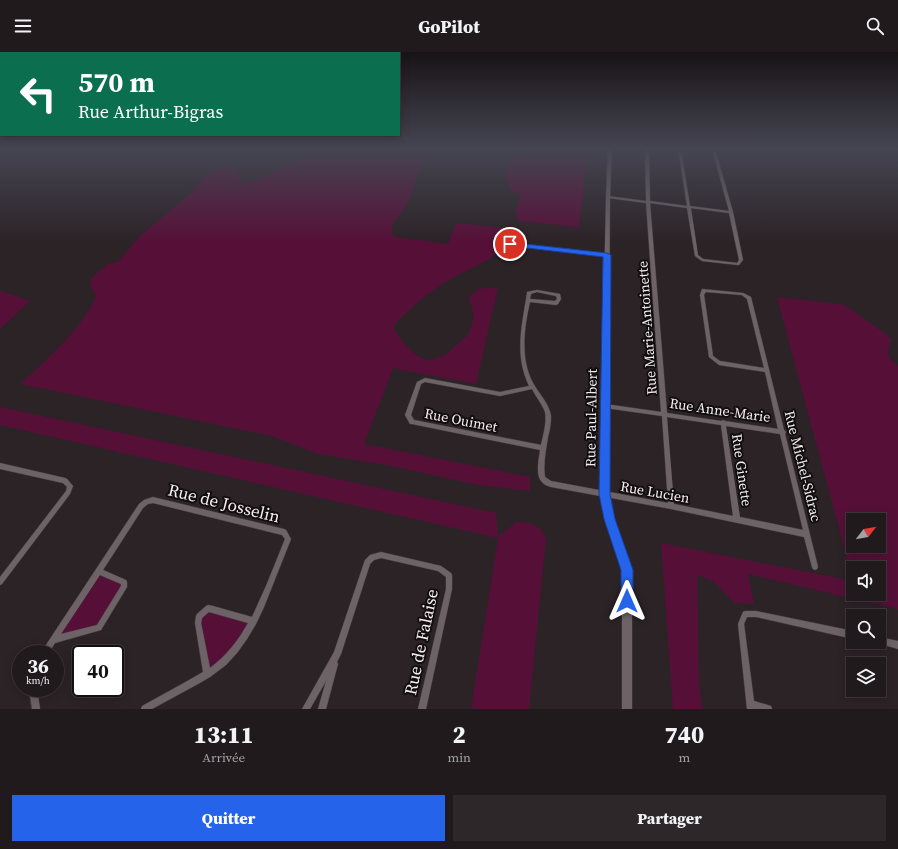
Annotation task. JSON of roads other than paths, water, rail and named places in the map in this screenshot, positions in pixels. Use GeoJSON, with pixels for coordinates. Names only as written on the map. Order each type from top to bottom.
{"type":"FeatureCollection","features":[{"type":"Feature","properties":{"kind":"street","name":"Rue Paul-Albert"},"geometry":{"type":"LineString","coordinates":[[609,180],[605,494],[610,519],[627,570],[627,709]]}},
{"type":"Feature","properties":{"kind":"street","name":"Rue Marie-Antoinette"},"geometry":{"type":"LineString","coordinates":[[648,180],[671,506]]}},
{"type":"Feature","properties":{"kind":"street"},"geometry":{"type":"LineString","coordinates":[[684,180],[696,256],[702,260],[737,264],[741,260],[722,180]]}},
{"type":"Feature","properties":{"kind":"street"},"geometry":{"type":"LineString","coordinates":[[608,197],[731,212]]}},
{"type":"Feature","properties":{"kind":"street"},"geometry":{"type":"LineString","coordinates":[[510,244],[607,255]]}},
{"type":"Feature","properties":{"kind":"street","name":"Rue Michel-Sidrac"},"geometry":{"type":"LineString","coordinates":[[767,370],[719,363],[711,357],[702,295],[704,290],[743,294],[749,298],[783,432],[815,567]]}},
{"type":"Feature","properties":{"kind":"street"},"geometry":{"type":"LineString","coordinates":[[537,291],[558,295],[559,299],[556,303],[528,300],[529,293],[537,291]]}},
{"type":"Feature","properties":{"kind":"street","name":"Rue Lucien"},"geometry":{"type":"LineString","coordinates":[[528,300],[524,314],[523,364],[533,387],[546,408],[548,416],[543,448],[542,477],[545,481],[551,484],[671,506],[807,534]]}},
{"type":"Feature","properties":{"kind":"street","name":"Rue Ouimet"},"geometry":{"type":"LineString","coordinates":[[533,387],[509,394],[500,394],[424,380],[420,383],[408,415],[412,422],[543,448]]}},
{"type":"Feature","properties":{"kind":"street","name":"Rue Anne-Marie"},"geometry":{"type":"LineString","coordinates":[[605,406],[723,422],[783,432]]}},
{"type":"Feature","properties":{"kind":"street","name":"Rue Ginette"},"geometry":{"type":"LineString","coordinates":[[723,422],[737,520]]}},
{"type":"Feature","properties":{"kind":"street"},"geometry":{"type":"LineString","coordinates":[[0,466],[66,481],[70,486],[68,492],[0,582]]}},
{"type":"Feature","properties":{"kind":"street","name":"Rue de Josselin"},"geometry":{"type":"LineString","coordinates":[[50,645],[141,506],[146,502],[153,500],[284,532],[288,539],[265,596],[237,646],[224,661],[207,674],[145,709]]}},
{"type":"Feature","properties":{"kind":"street","name":"Rue de Falaise"},"geometry":{"type":"LineString","coordinates":[[322,709],[337,654],[367,562],[372,556],[381,555],[439,568],[449,575],[449,589],[422,709]]}},
{"type":"Feature","properties":{"kind":"street"},"geometry":{"type":"LineString","coordinates":[[53,640],[94,631],[104,622],[124,586],[124,582],[98,571]]}},
{"type":"Feature","properties":{"kind":"street"},"geometry":{"type":"LineString","coordinates":[[207,674],[198,623],[199,616],[208,608],[252,621]]}},
{"type":"Feature","properties":{"kind":"street"},"geometry":{"type":"LineString","coordinates":[[768,709],[751,707],[741,624],[745,614],[756,614],[846,633]]}},
{"type":"Feature","properties":{"kind":"street"},"geometry":{"type":"LineString","coordinates":[[886,642],[898,645]]}},
{"type":"Feature","properties":{"kind":"street","name":"Rue de Falaise"},"geometry":{"type":"LineString","coordinates":[[306,709],[337,654]]}},
{"type":"Feature","properties":{"kind":"street"},"geometry":{"type":"LineString","coordinates":[[34,697],[36,709]]}}]}
